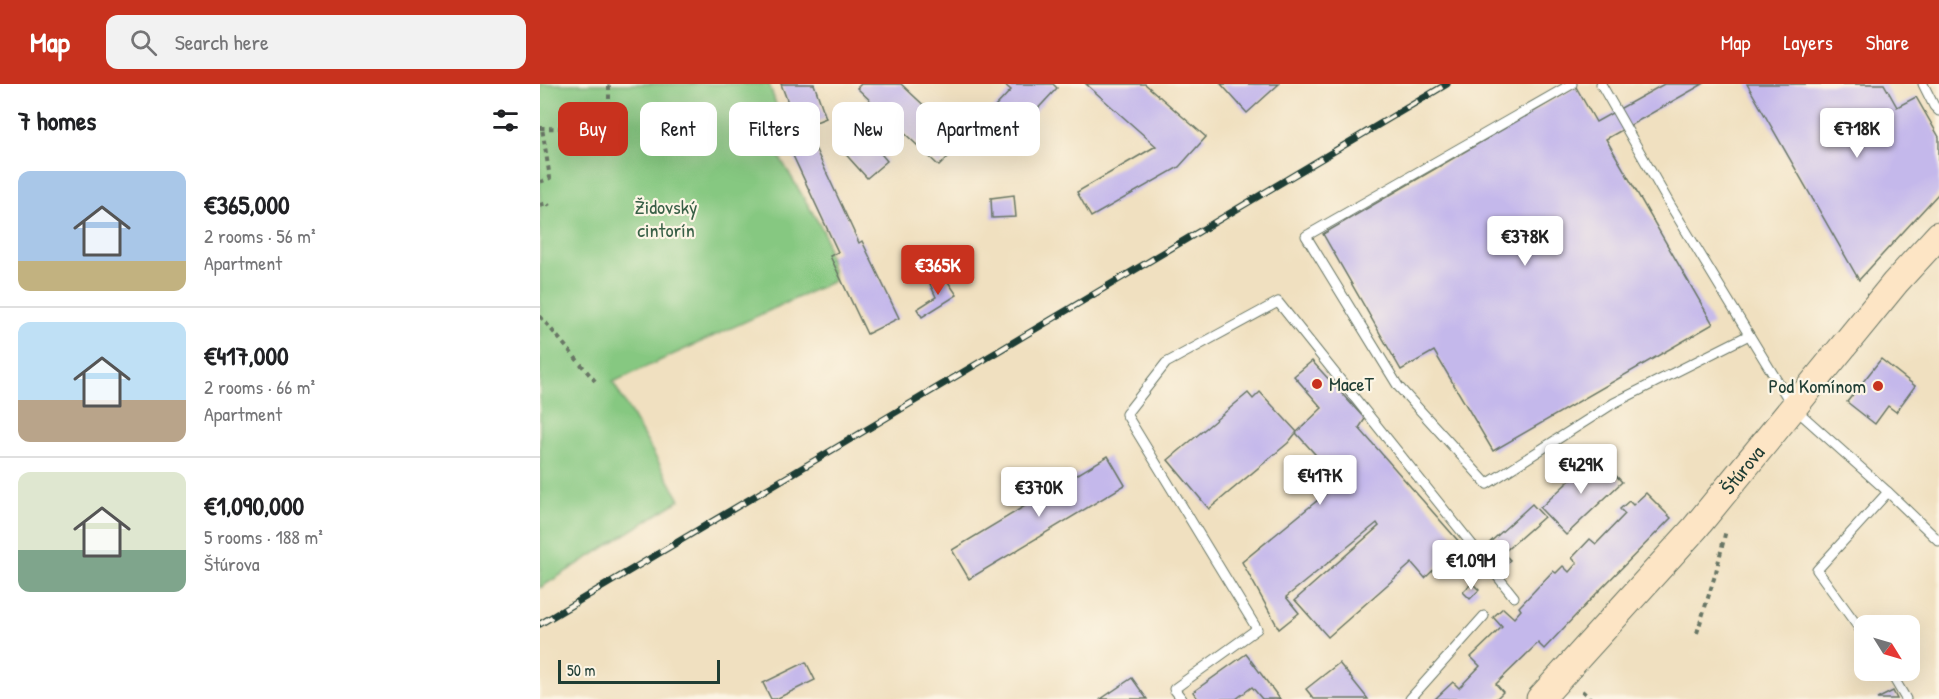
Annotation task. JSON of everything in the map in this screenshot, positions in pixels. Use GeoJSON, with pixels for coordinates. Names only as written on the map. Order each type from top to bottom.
{"type":"FeatureCollection","features":[{"type":"Feature","properties":{"kind":"street","name":"Štúrova"},"geometry":{"type":"LineString","coordinates":[[1540,699],[1695,528],[1895,283],[1939,235]]}},
{"type":"Feature","properties":{"kind":"lane"},"geometry":{"type":"LineString","coordinates":[[1572,84],[1306,236],[1398,386],[1488,484],[1614,403],[1749,335]]}},
{"type":"Feature","properties":{"kind":"lane"},"geometry":{"type":"LineString","coordinates":[[1601,84],[1669,203],[1793,407],[1939,541]]}},
{"type":"Feature","properties":{"kind":"lane"},"geometry":{"type":"LineString","coordinates":[[1923,84],[1939,111]]}},
{"type":"Feature","properties":{"kind":"lane"},"geometry":{"type":"LineString","coordinates":[[1182,699],[1174,689],[1257,629],[1126,414],[1166,363],[1278,302],[1514,597]]}},
{"type":"Feature","properties":{"kind":"lane"},"geometry":{"type":"LineString","coordinates":[[1854,621],[1817,570],[1888,492]]}},
{"type":"Feature","properties":{"kind":"lane"},"geometry":{"type":"LineString","coordinates":[[1410,699],[1484,616]]}},
{"type":"Feature","properties":{"kind":"lane"},"geometry":{"type":"LineString","coordinates":[[1895,681],[1906,699]]}},
{"type":"Feature","properties":{"kind":"path"},"geometry":{"type":"LineString","coordinates":[[540,182],[550,178],[541,128],[609,129],[609,84]]}},
{"type":"Feature","properties":{"kind":"path"},"geometry":{"type":"LineString","coordinates":[[540,205],[547,203],[549,206]]}},
{"type":"Feature","properties":{"kind":"path"},"geometry":{"type":"LineString","coordinates":[[540,316],[595,381]]}},
{"type":"Feature","properties":{"kind":"path"},"geometry":{"type":"LineString","coordinates":[[1697,633],[1726,530]]}},
{"type":"Feature","properties":{"kind":"path"},"geometry":{"type":"LineString","coordinates":[[1582,691],[1591,699]]}},
{"type":"Feature","properties":{"kind":"green space","name":"Židovský cintorín"},"geometry":{"type":"Polygon","coordinates":[[[540,84],[769,84],[775,102],[729,102],[729,156],[779,156],[824,232],[834,281],[613,382],[680,500],[540,588],[540,84]]]}},
{"type":"Feature","properties":{"kind":"building"},"geometry":{"type":"Polygon","coordinates":[[[781,84],[814,84],[826,118],[820,120],[820,102],[788,102],[781,84]]]}},
{"type":"Feature","properties":{"kind":"building"},"geometry":{"type":"Polygon","coordinates":[[[861,84],[901,84],[920,102],[916,102],[916,144],[904,133],[904,102],[872,102],[857,88],[861,84]]]}},
{"type":"Feature","properties":{"kind":"building"},"geometry":{"type":"Polygon","coordinates":[[[1004,84],[1053,84],[1057,88],[1040,106],[1040,102],[1000,102],[1011,90],[1004,84]]]}},
{"type":"Feature","properties":{"kind":"building"},"geometry":{"type":"Polygon","coordinates":[[[1086,84],[1145,84],[1206,137],[1179,167],[1091,217],[1077,192],[1156,146],[1086,84]]]}},
{"type":"Feature","properties":{"kind":"building"},"geometry":{"type":"Polygon","coordinates":[[[1221,84],[1279,84],[1247,113],[1221,84]]]}},
{"type":"Feature","properties":{"kind":"building"},"geometry":{"type":"Polygon","coordinates":[[[1664,84],[1703,84],[1606,139],[1713,324],[1493,451],[1434,351],[1401,370],[1323,234],[1576,87],[1596,122],[1664,84]]]}},
{"type":"Feature","properties":{"kind":"building"},"geometry":{"type":"Polygon","coordinates":[[[1747,84],[1884,84],[1897,107],[1916,97],[1939,137],[1939,193],[1859,280],[1747,84]]]}},
{"type":"Feature","properties":{"kind":"building"},"geometry":{"type":"Polygon","coordinates":[[[793,156],[819,156],[859,243],[862,241],[899,318],[867,334],[830,256],[838,252],[793,156]]]}},
{"type":"Feature","properties":{"kind":"building"},"geometry":{"type":"Polygon","coordinates":[[[847,156],[883,156],[887,161],[867,178],[847,156]]]}},
{"type":"Feature","properties":{"kind":"building"},"geometry":{"type":"Polygon","coordinates":[[[928,156],[949,156],[939,166],[928,156]]]}},
{"type":"Feature","properties":{"kind":"building"},"geometry":{"type":"Polygon","coordinates":[[[1014,195],[1016,217],[992,218],[991,198],[1014,195]]]}},
{"type":"Feature","properties":{"kind":"building"},"geometry":{"type":"Polygon","coordinates":[[[944,276],[957,295],[922,317],[917,309],[936,297],[930,284],[944,276]]]}},
{"type":"Feature","properties":{"kind":"building"},"geometry":{"type":"Polygon","coordinates":[[[1881,359],[1915,386],[1896,412],[1888,406],[1875,424],[1847,402],[1881,359]]]}},
{"type":"Feature","properties":{"kind":"building"},"geometry":{"type":"Polygon","coordinates":[[[1312,361],[1365,419],[1359,428],[1461,544],[1425,578],[1412,563],[1328,637],[1295,600],[1379,526],[1377,523],[1286,597],[1299,613],[1279,629],[1242,562],[1340,482],[1296,433],[1288,443],[1209,509],[1168,460],[1248,393],[1253,399],[1260,392],[1297,432],[1322,408],[1294,376],[1312,361]]]}},
{"type":"Feature","properties":{"kind":"building"},"geometry":{"type":"Polygon","coordinates":[[[1108,456],[1125,485],[969,579],[952,550],[1108,456]]]}},
{"type":"Feature","properties":{"kind":"building"},"geometry":{"type":"Polygon","coordinates":[[[1595,457],[1599,458],[1622,482],[1566,535],[1540,508],[1595,457]]]}},
{"type":"Feature","properties":{"kind":"building"},"geometry":{"type":"Polygon","coordinates":[[[1646,493],[1671,518],[1544,649],[1538,643],[1496,684],[1503,692],[1496,699],[1435,699],[1453,682],[1459,688],[1480,666],[1471,657],[1502,627],[1493,617],[1503,608],[1514,618],[1521,610],[1519,607],[1553,571],[1556,573],[1563,566],[1569,572],[1577,563],[1572,558],[1590,539],[1596,544],[1625,514],[1620,509],[1629,501],[1633,505],[1646,493]]]}},
{"type":"Feature","properties":{"kind":"building"},"geometry":{"type":"Polygon","coordinates":[[[1532,504],[1544,517],[1503,553],[1510,560],[1503,566],[1486,546],[1532,504]]]}},
{"type":"Feature","properties":{"kind":"building"},"geometry":{"type":"Polygon","coordinates":[[[1472,583],[1479,590],[1470,599],[1463,592],[1472,583]]]}},
{"type":"Feature","properties":{"kind":"building"},"geometry":{"type":"Polygon","coordinates":[[[1246,654],[1280,699],[1262,699],[1252,687],[1236,699],[1198,699],[1193,692],[1246,654]]]}},
{"type":"Feature","properties":{"kind":"building"},"geometry":{"type":"Polygon","coordinates":[[[806,662],[815,680],[776,699],[771,699],[763,683],[806,662]]]}},
{"type":"Feature","properties":{"kind":"building"},"geometry":{"type":"Polygon","coordinates":[[[1339,663],[1368,699],[1314,699],[1306,689],[1339,663]]]}},
{"type":"Feature","properties":{"kind":"building"},"geometry":{"type":"Polygon","coordinates":[[[1132,678],[1147,699],[1101,699],[1132,678]]]}},
{"type":"Feature","properties":{"kind":"building"},"geometry":{"type":"Polygon","coordinates":[[[1893,691],[1897,699],[1877,699],[1893,691]]]}},
{"type":"Feature","properties":{"kind":"railway"},"geometry":{"type":"LineString","coordinates":[[540,624],[1447,84]]}},
{"type":"Feature","properties":{"kind":"place","name":"MaceT"},"geometry":{"type":"Point","coordinates":[1317,384]}},
{"type":"Feature","properties":{"kind":"place","name":"Pod Komínom"},"geometry":{"type":"Point","coordinates":[1878,386]}}]}
